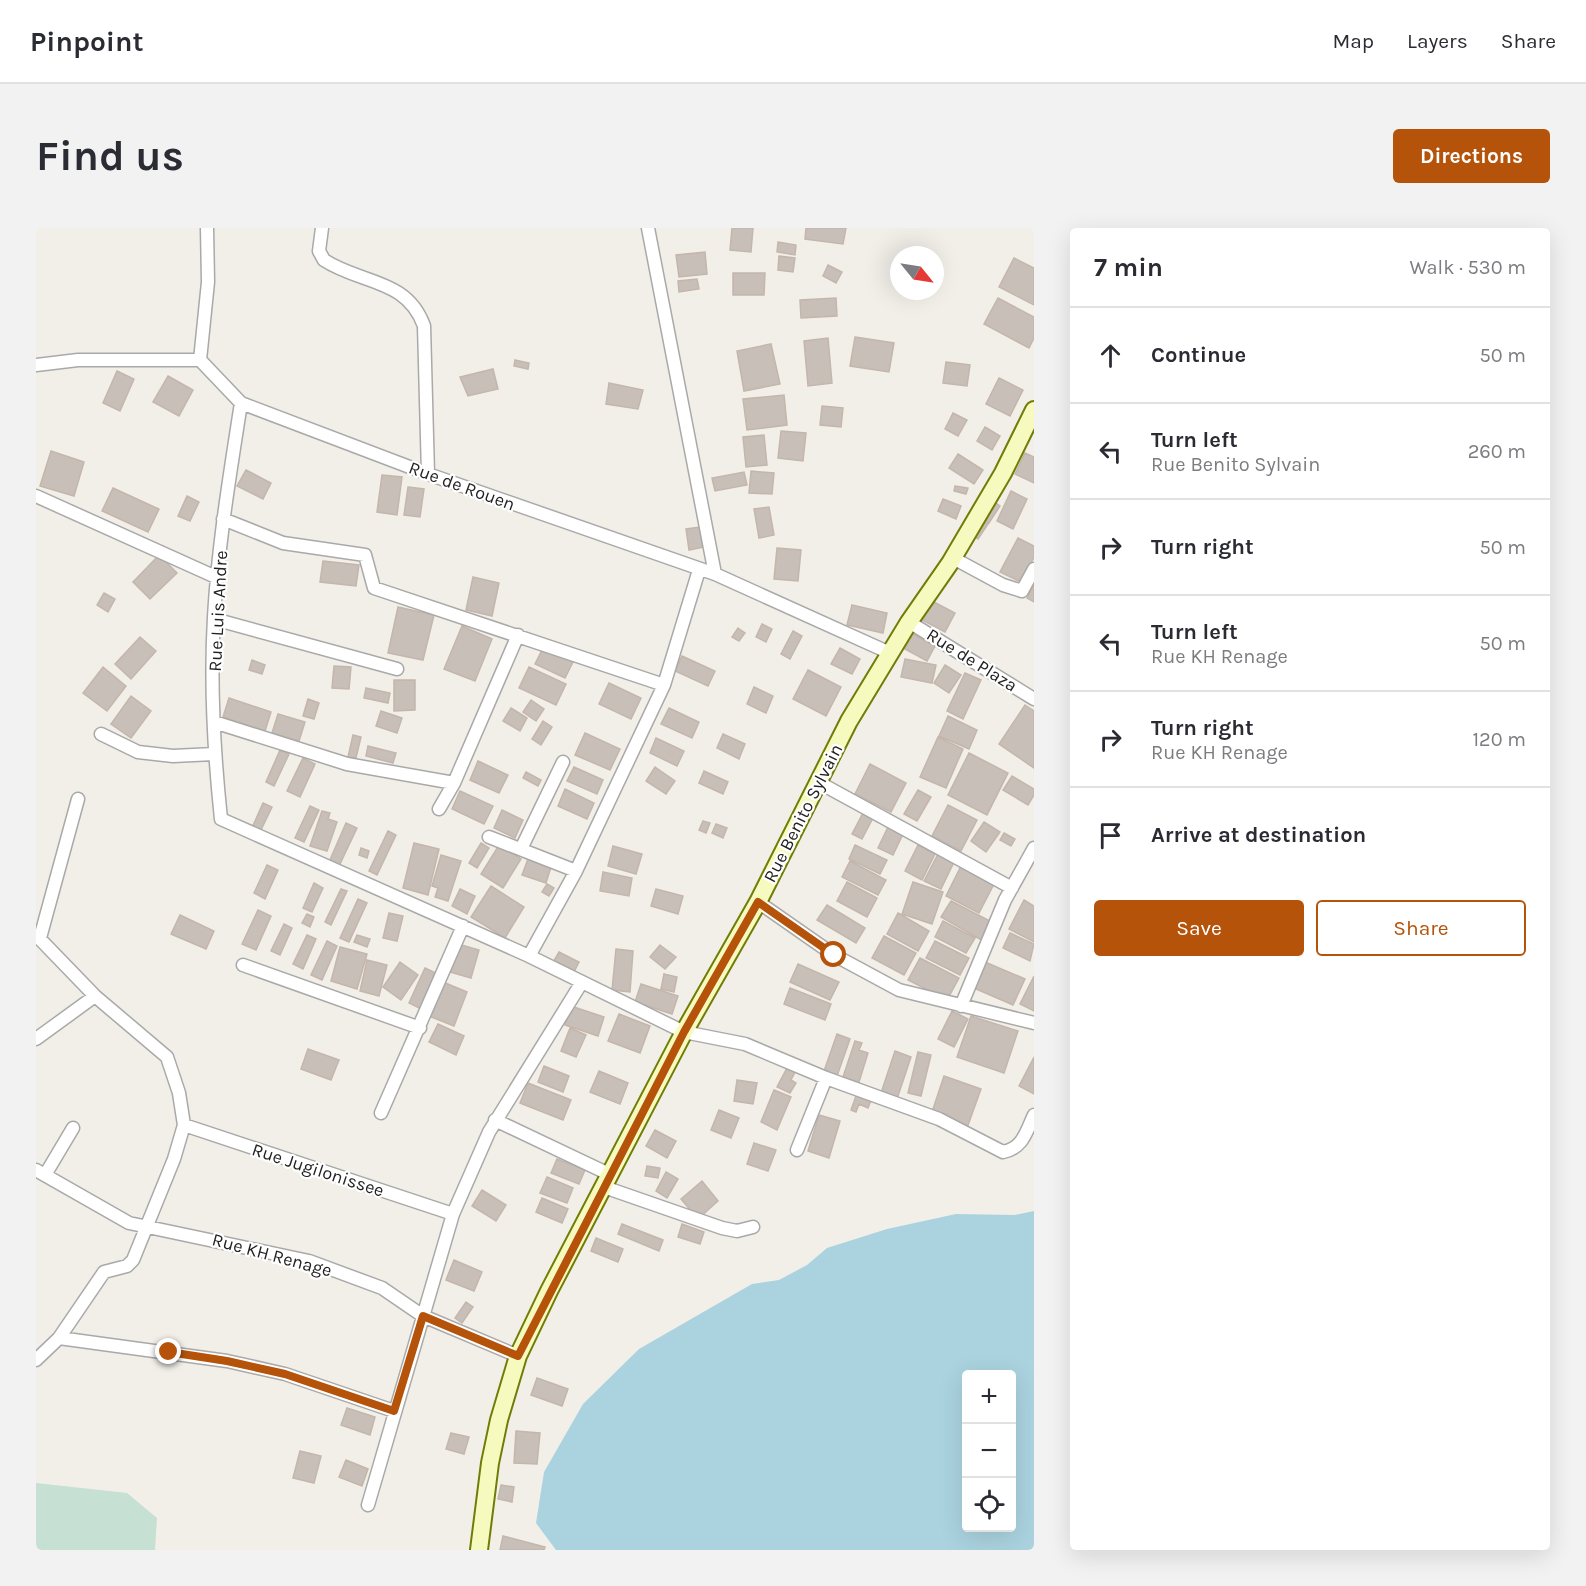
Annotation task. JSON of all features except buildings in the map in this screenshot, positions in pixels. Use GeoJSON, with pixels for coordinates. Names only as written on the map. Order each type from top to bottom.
{"type":"FeatureCollection","features":[{"type":"Feature","properties":{"kind":"main road","name":"Rue Benito Sylvain"},"geometry":{"type":"LineString","coordinates":[[479,1550],[487,1485],[499,1420],[518,1356],[684,1032],[758,902],[849,721],[909,622],[953,558],[1003,473],[1034,410]]}},
{"type":"Feature","properties":{"kind":"street"},"geometry":{"type":"LineString","coordinates":[[36,365],[78,360],[200,360],[208,282],[207,228]]}},
{"type":"Feature","properties":{"kind":"street"},"geometry":{"type":"LineString","coordinates":[[322,228],[319,251],[324,260],[395,290],[416,306],[424,326],[428,474]]}},
{"type":"Feature","properties":{"kind":"street"},"geometry":{"type":"LineString","coordinates":[[648,228],[715,574]]}},
{"type":"Feature","properties":{"kind":"street","name":"Rue de Rouen"},"geometry":{"type":"LineString","coordinates":[[200,360],[241,403],[428,474],[715,574],[890,653]]}},
{"type":"Feature","properties":{"kind":"street","name":"Rue Luis Andre"},"geometry":{"type":"LineString","coordinates":[[241,403],[223,519],[214,619],[214,754],[221,819],[463,927]]}},
{"type":"Feature","properties":{"kind":"street"},"geometry":{"type":"LineString","coordinates":[[36,496],[218,578]]}},
{"type":"Feature","properties":{"kind":"street"},"geometry":{"type":"LineString","coordinates":[[223,519],[283,543],[365,555],[374,588],[664,685]]}},
{"type":"Feature","properties":{"kind":"street"},"geometry":{"type":"LineString","coordinates":[[953,558],[1003,585],[1022,591],[1034,569]]}},
{"type":"Feature","properties":{"kind":"street"},"geometry":{"type":"LineString","coordinates":[[529,956],[576,871],[664,685],[699,570]]}},
{"type":"Feature","properties":{"kind":"street"},"geometry":{"type":"LineString","coordinates":[[214,619],[397,669]]}},
{"type":"Feature","properties":{"kind":"street","name":"Rue de Plaza"},"geometry":{"type":"LineString","coordinates":[[909,622],[1034,699]]}},
{"type":"Feature","properties":{"kind":"street"},"geometry":{"type":"LineString","coordinates":[[440,809],[454,783],[518,635]]}},
{"type":"Feature","properties":{"kind":"street"},"geometry":{"type":"LineString","coordinates":[[214,722],[347,764],[454,783]]}},
{"type":"Feature","properties":{"kind":"street"},"geometry":{"type":"LineString","coordinates":[[101,734],[138,752],[173,756],[214,754]]}},
{"type":"Feature","properties":{"kind":"street"},"geometry":{"type":"LineString","coordinates":[[521,849],[563,762]]}},
{"type":"Feature","properties":{"kind":"street"},"geometry":{"type":"LineString","coordinates":[[818,782],[1012,888]]}},
{"type":"Feature","properties":{"kind":"street"},"geometry":{"type":"LineString","coordinates":[[36,1360],[59,1338],[90,1296],[104,1272],[131,1264],[174,1159],[184,1125],[179,1093],[167,1056],[95,996],[38,937],[78,799]]}},
{"type":"Feature","properties":{"kind":"street"},"geometry":{"type":"LineString","coordinates":[[489,837],[576,871]]}},
{"type":"Feature","properties":{"kind":"street"},"geometry":{"type":"LineString","coordinates":[[961,1006],[1012,888],[1034,848]]}},
{"type":"Feature","properties":{"kind":"street"},"geometry":{"type":"LineString","coordinates":[[758,902],[834,955],[899,990],[1034,1023]]}},
{"type":"Feature","properties":{"kind":"street"},"geometry":{"type":"LineString","coordinates":[[381,1113],[463,927],[529,956],[684,1032],[745,1044],[826,1078],[939,1119],[1003,1152],[1012,1150],[1021,1143],[1034,1115]]}},
{"type":"Feature","properties":{"kind":"street"},"geometry":{"type":"LineString","coordinates":[[243,965],[420,1028]]}},
{"type":"Feature","properties":{"kind":"street"},"geometry":{"type":"LineString","coordinates":[[368,1505],[453,1214],[495,1120],[582,982]]}},
{"type":"Feature","properties":{"kind":"street"},"geometry":{"type":"LineString","coordinates":[[36,1039],[95,996]]}},
{"type":"Feature","properties":{"kind":"street"},"geometry":{"type":"LineString","coordinates":[[797,1150],[826,1078]]}},
{"type":"Feature","properties":{"kind":"street"},"geometry":{"type":"LineString","coordinates":[[495,1120],[608,1181],[722,1228],[737,1231],[753,1227]]}},
{"type":"Feature","properties":{"kind":"street","name":"Rue Jugilonissee"},"geometry":{"type":"LineString","coordinates":[[184,1125],[453,1214]]}},
{"type":"Feature","properties":{"kind":"street"},"geometry":{"type":"LineString","coordinates":[[40,1173],[73,1128]]}},
{"type":"Feature","properties":{"kind":"street","name":"Rue KH Renage"},"geometry":{"type":"LineString","coordinates":[[40,1173],[129,1223],[146,1228],[200,1236],[309,1261],[382,1288],[423,1316],[518,1356]]}},
{"type":"Feature","properties":{"kind":"street"},"geometry":{"type":"LineString","coordinates":[[59,1338],[227,1361],[285,1374],[394,1411]]}},
{"type":"Feature","properties":{"kind":"green space"},"geometry":{"type":"Polygon","coordinates":[[[36,1483],[127,1493],[157,1518],[155,1550],[36,1550],[36,1483]]]}},
{"type":"Feature","properties":{"kind":"water"},"geometry":{"type":"Polygon","coordinates":[[[1034,1211],[1034,1550],[556,1550],[536,1523],[544,1472],[583,1404],[639,1349],[752,1284],[779,1280],[807,1265],[827,1248],[887,1229],[956,1214],[1015,1215],[1034,1211]]]}},
{"type":"Feature","properties":{"kind":"route"},"geometry":{"type":"LineString","coordinates":[[169,1352],[227,1361],[285,1374],[394,1411],[423,1316],[518,1356],[549,1291],[684,1032],[758,902],[834,955]]}}]}
